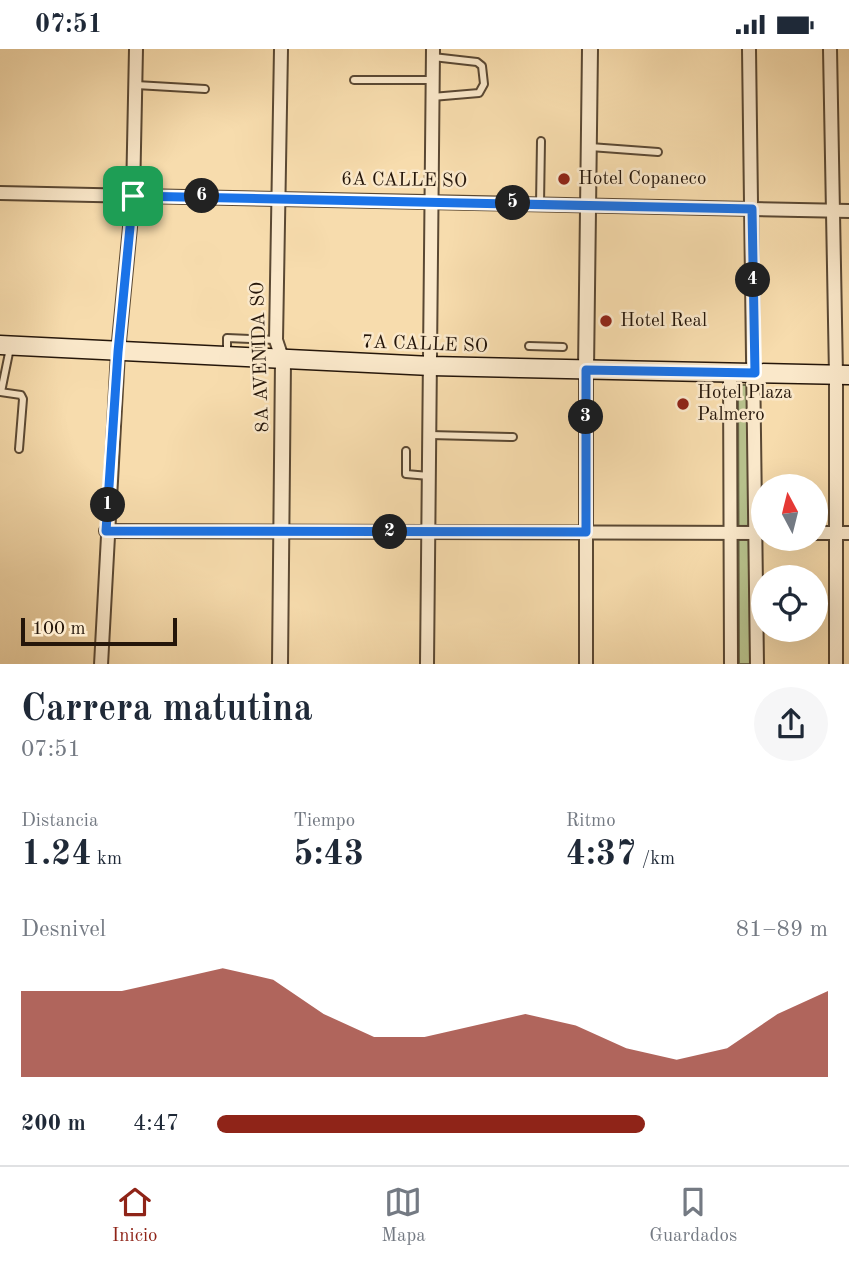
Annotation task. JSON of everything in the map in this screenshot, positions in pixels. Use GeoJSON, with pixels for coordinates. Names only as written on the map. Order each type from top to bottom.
{"type":"FeatureCollection","features":[{"type":"Feature","properties":{"kind":"main road","name":"7A CALLE SO"},"geometry":{"type":"LineString","coordinates":[[5,346],[283,361],[843,375]]}},
{"type":"Feature","properties":{"kind":"street"},"geometry":{"type":"LineString","coordinates":[[101,664],[106,531],[118,352],[133,196],[136,49]]}},
{"type":"Feature","properties":{"kind":"street","name":"8A AVENIDA SO"},"geometry":{"type":"LineString","coordinates":[[280,664],[283,361],[276,340],[281,49]]}},
{"type":"Feature","properties":{"kind":"street"},"geometry":{"type":"LineString","coordinates":[[586,664],[590,49]]}},
{"type":"Feature","properties":{"kind":"street"},"geometry":{"type":"LineString","coordinates":[[749,49],[758,474]]}},
{"type":"Feature","properties":{"kind":"street"},"geometry":{"type":"LineString","coordinates":[[830,49],[833,211],[843,375],[843,533],[836,664]]}},
{"type":"Feature","properties":{"kind":"street"},"geometry":{"type":"LineString","coordinates":[[426,664],[433,53]]}},
{"type":"Feature","properties":{"kind":"street","name":"6A CALLE SO"},"geometry":{"type":"LineString","coordinates":[[0,193],[431,200],[849,211]]}},
{"type":"Feature","properties":{"kind":"street"},"geometry":{"type":"LineString","coordinates":[[730,373],[731,664]]}},
{"type":"Feature","properties":{"kind":"street"},"geometry":{"type":"LineString","coordinates":[[106,531],[751,533]]}},
{"type":"Feature","properties":{"kind":"street"},"geometry":{"type":"LineString","coordinates":[[757,664],[760,551]]}},
{"type":"Feature","properties":{"kind":"lane"},"geometry":{"type":"LineString","coordinates":[[432,97],[479,93],[484,83],[482,66],[477,62],[433,53]]}},
{"type":"Feature","properties":{"kind":"lane"},"geometry":{"type":"LineString","coordinates":[[354,80],[433,80]]}},
{"type":"Feature","properties":{"kind":"lane"},"geometry":{"type":"LineString","coordinates":[[135,85],[205,89]]}},
{"type":"Feature","properties":{"kind":"lane"},"geometry":{"type":"LineString","coordinates":[[540,204],[541,141]]}},
{"type":"Feature","properties":{"kind":"lane"},"geometry":{"type":"LineString","coordinates":[[588,146],[658,152]]}},
{"type":"Feature","properties":{"kind":"lane"},"geometry":{"type":"LineString","coordinates":[[227,358],[227,338],[276,340]]}},
{"type":"Feature","properties":{"kind":"lane"},"geometry":{"type":"LineString","coordinates":[[5,346],[1,392],[20,395],[23,399],[19,449]]}},
{"type":"Feature","properties":{"kind":"lane"},"geometry":{"type":"LineString","coordinates":[[529,346],[563,347]]}},
{"type":"Feature","properties":{"kind":"lane"},"geometry":{"type":"LineString","coordinates":[[430,435],[513,437]]}},
{"type":"Feature","properties":{"kind":"lane"},"geometry":{"type":"LineString","coordinates":[[406,451],[406,474],[429,476]]}},
{"type":"Feature","properties":{"kind":"green space"},"geometry":{"type":"Polygon","coordinates":[[[738,385],[754,385],[755,474],[751,474],[751,551],[756,551],[756,565],[751,565],[751,642],[757,642],[757,664],[739,664],[738,385]]]}},
{"type":"Feature","properties":{"kind":"place","name":"Hotel Copaneco"},"geometry":{"type":"Point","coordinates":[564,179]}},
{"type":"Feature","properties":{"kind":"place","name":"Hotel Real"},"geometry":{"type":"Point","coordinates":[606,321]}},
{"type":"Feature","properties":{"kind":"place","name":"Hotel Plaza Palmero"},"geometry":{"type":"Point","coordinates":[683,404]}},
{"type":"Feature","properties":{"kind":"route"},"geometry":{"type":"LineString","coordinates":[[133,196],[355,198],[752,209],[755,373],[586,370],[586,532],[106,531],[118,352],[133,196]]}}]}
